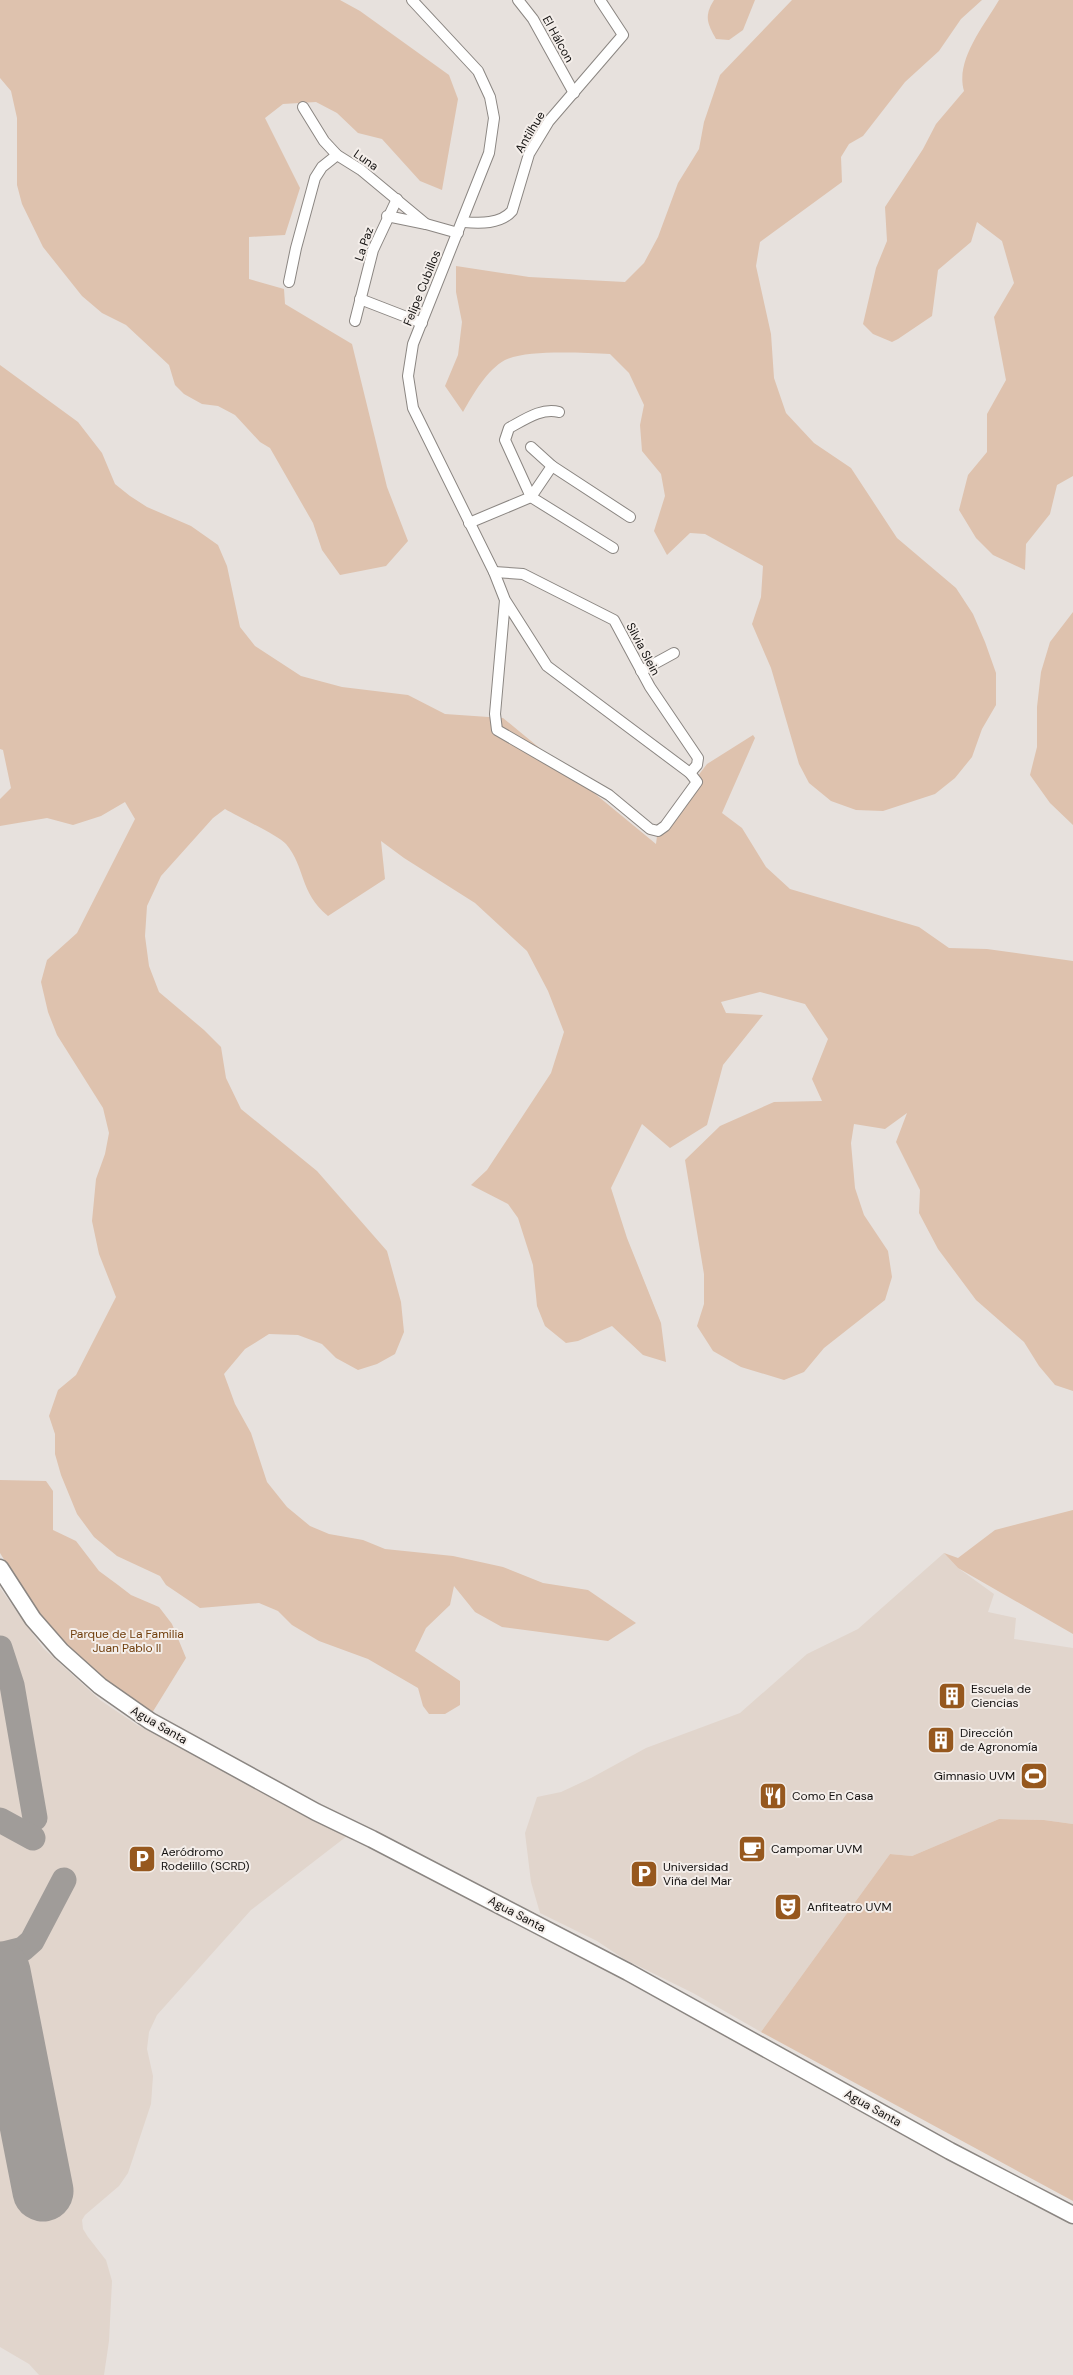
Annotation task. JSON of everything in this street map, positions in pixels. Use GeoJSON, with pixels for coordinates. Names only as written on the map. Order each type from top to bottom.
{"type":"FeatureCollection","features":[{"type":"Feature","properties":{"kind":"main road","name":"Agua Santa"},"geometry":{"type":"LineString","coordinates":[[0,1568],[33,1619],[61,1651],[100,1686],[150,1721],[316,1812],[372,1839],[628,1972],[950,2151],[1073,2215]]}},
{"type":"Feature","properties":{"kind":"street","name":"Felipe Cubillos"},"geometry":{"type":"LineString","coordinates":[[412,0],[472,63],[483,79],[490,97],[494,118],[492,141],[410,354],[408,376],[410,398],[416,418],[494,572],[505,600],[547,666],[690,773]]}},
{"type":"Feature","properties":{"kind":"street","name":"El Hálcon"},"geometry":{"type":"LineString","coordinates":[[518,0],[533,19],[574,93]]}},
{"type":"Feature","properties":{"kind":"street","name":"Antilhue"},"geometry":{"type":"LineString","coordinates":[[462,222],[482,223],[508,215],[512,211],[529,154],[549,121],[623,35],[600,0]]}},
{"type":"Feature","properties":{"kind":"street","name":"Luna"},"geometry":{"type":"LineString","coordinates":[[302,107],[324,141],[337,155],[361,170],[426,224]]}},
{"type":"Feature","properties":{"kind":"street"},"geometry":{"type":"LineString","coordinates":[[289,282],[315,178],[322,168],[337,155]]}},
{"type":"Feature","properties":{"kind":"street","name":"La Paz"},"geometry":{"type":"LineString","coordinates":[[354,320],[373,250],[396,199]]}},
{"type":"Feature","properties":{"kind":"street","name":"Luna"},"geometry":{"type":"LineString","coordinates":[[387,216],[458,232]]}},
{"type":"Feature","properties":{"kind":"street"},"geometry":{"type":"LineString","coordinates":[[360,299],[422,323]]}},
{"type":"Feature","properties":{"kind":"street"},"geometry":{"type":"LineString","coordinates":[[559,412],[550,409],[509,428],[505,440],[531,497],[613,548]]}},
{"type":"Feature","properties":{"kind":"street"},"geometry":{"type":"LineString","coordinates":[[531,447],[552,466],[630,517]]}},
{"type":"Feature","properties":{"kind":"street"},"geometry":{"type":"LineString","coordinates":[[469,523],[531,497],[552,466]]}},
{"type":"Feature","properties":{"kind":"street","name":"Silvia Slein"},"geometry":{"type":"LineString","coordinates":[[494,572],[524,574],[614,620],[641,671],[698,758],[697,765],[690,773]]}},
{"type":"Feature","properties":{"kind":"street"},"geometry":{"type":"LineString","coordinates":[[505,600],[495,714],[497,730],[609,795],[650,830],[658,831],[665,826],[697,782],[690,773]]}},
{"type":"Feature","properties":{"kind":"street"},"geometry":{"type":"LineString","coordinates":[[641,671],[674,653]]}},
{"type":"Feature","properties":{"kind":"shaded area"},"geometry":{"type":"Polygon","coordinates":[[[944,1553],[958,1568],[994,1594],[988,1612],[1016,1618],[1014,1639],[1073,1648],[1073,1824],[1044,1820],[999,1819],[912,1856],[890,1854],[761,2032],[693,1993],[624,1959],[597,1941],[540,1913],[531,1882],[525,1833],[537,1797],[561,1792],[646,1748],[740,1713],[807,1654],[858,1629],[944,1553]]]}},
{"type":"Feature","properties":{"kind":"shaded area"},"geometry":{"type":"Polygon","coordinates":[[[0,1588],[43,1648],[100,1700],[137,1725],[204,1758],[347,1836],[251,1910],[157,2015],[149,2032],[147,2049],[153,2076],[151,2104],[128,2173],[119,2186],[85,2215],[82,2220],[83,2229],[106,2260],[112,2281],[109,2341],[104,2375],[39,2375],[29,2364],[0,2347],[0,1588]]]}},
{"type":"Feature","properties":{"kind":"green space"},"geometry":{"type":"Polygon","coordinates":[[[0,0],[340,0],[360,11],[449,75],[458,99],[442,190],[420,181],[382,139],[358,133],[337,113],[316,102],[283,104],[265,118],[300,188],[285,235],[249,237],[249,279],[284,289],[285,304],[352,344],[387,487],[408,541],[386,566],[340,575],[322,550],[313,523],[270,448],[260,442],[235,415],[218,406],[202,404],[184,394],[175,385],[169,365],[126,325],[102,313],[82,296],[43,247],[22,204],[17,185],[17,118],[11,91],[0,78],[0,0]]]}},
{"type":"Feature","properties":{"kind":"green space"},"geometry":{"type":"Polygon","coordinates":[[[714,0],[755,0],[743,30],[729,40],[716,39],[710,28],[708,15],[714,0]]]}},
{"type":"Feature","properties":{"kind":"green space"},"geometry":{"type":"Polygon","coordinates":[[[792,0],[982,0],[961,19],[939,51],[905,82],[863,136],[849,144],[841,157],[842,182],[760,242],[756,266],[771,334],[774,378],[786,413],[814,443],[851,468],[897,538],[956,588],[973,614],[996,673],[996,705],[982,729],[972,757],[955,778],[935,794],[883,811],[856,810],[831,801],[809,783],[799,764],[771,668],[752,624],[761,597],[763,566],[705,534],[690,533],[667,555],[654,531],[665,496],[661,474],[642,451],[640,425],[644,405],[629,373],[610,354],[541,353],[527,354],[505,360],[486,376],[463,412],[445,386],[458,355],[462,322],[456,292],[456,266],[529,277],[625,282],[644,263],[658,237],[678,183],[699,149],[704,122],[720,75],[792,0]]]}},
{"type":"Feature","properties":{"kind":"green space"},"geometry":{"type":"Polygon","coordinates":[[[999,0],[1073,0],[1073,476],[1057,485],[1050,514],[1026,544],[1025,570],[993,555],[976,538],[959,510],[968,475],[987,452],[987,414],[1006,380],[994,317],[1014,283],[1002,241],[977,222],[971,242],[938,270],[932,316],[898,339],[892,342],[873,334],[863,324],[876,268],[887,241],[885,207],[923,149],[936,124],[964,91],[962,79],[967,55],[999,0]]]}},
{"type":"Feature","properties":{"kind":"green space"},"geometry":{"type":"Polygon","coordinates":[[[0,365],[78,422],[102,453],[115,484],[147,507],[191,526],[218,545],[227,566],[240,627],[255,646],[301,676],[342,687],[408,695],[445,714],[503,718],[656,844],[658,828],[707,764],[753,735],[755,738],[722,813],[742,828],[766,867],[790,889],[919,927],[949,948],[987,949],[1073,961],[1073,1391],[1055,1385],[1039,1366],[1024,1342],[976,1300],[938,1249],[919,1213],[920,1190],[896,1142],[907,1113],[885,1129],[854,1124],[851,1143],[855,1188],[864,1215],[888,1251],[892,1277],[885,1300],[824,1348],[804,1372],[784,1380],[741,1367],[713,1351],[697,1326],[704,1304],[704,1274],[685,1160],[720,1126],[774,1102],[822,1101],[812,1079],[828,1039],[805,1004],[760,992],[721,1002],[726,1013],[763,1015],[723,1065],[707,1125],[670,1148],[642,1124],[611,1188],[627,1238],[661,1323],[666,1362],[643,1355],[612,1326],[578,1341],[566,1343],[545,1326],[537,1306],[533,1265],[518,1218],[508,1204],[471,1185],[487,1170],[551,1073],[564,1032],[548,991],[527,951],[475,903],[404,858],[381,841],[385,879],[328,916],[312,898],[297,862],[286,844],[267,831],[225,809],[213,818],[161,876],[147,906],[145,936],[149,966],[159,992],[221,1047],[226,1078],[241,1109],[317,1171],[387,1251],[401,1302],[404,1332],[395,1354],[377,1364],[358,1370],[336,1358],[322,1344],[298,1335],[269,1334],[245,1349],[224,1374],[235,1404],[251,1433],[267,1482],[287,1507],[310,1526],[329,1534],[363,1540],[385,1549],[453,1556],[503,1567],[543,1583],[588,1590],[636,1623],[608,1641],[502,1627],[475,1612],[454,1586],[450,1605],[426,1628],[415,1651],[460,1681],[460,1705],[445,1714],[429,1714],[423,1706],[418,1688],[368,1659],[319,1641],[292,1625],[278,1611],[259,1603],[200,1608],[166,1585],[160,1576],[117,1556],[94,1537],[77,1514],[61,1475],[55,1454],[55,1434],[49,1416],[58,1390],[76,1375],[116,1297],[99,1254],[92,1221],[96,1179],[105,1154],[109,1133],[103,1108],[57,1035],[48,1012],[41,982],[47,960],[77,933],[135,819],[125,802],[101,816],[73,825],[47,818],[0,826],[0,799],[11,788],[3,750],[0,749],[0,365]]]}},
{"type":"Feature","properties":{"kind":"green space"},"geometry":{"type":"Polygon","coordinates":[[[1073,612],[1073,825],[1050,803],[1030,775],[1037,747],[1037,707],[1041,672],[1050,642],[1073,612]]]}},
{"type":"Feature","properties":{"kind":"green space","name":"Parque de La Familia Juan Pablo II"},"geometry":{"type":"Polygon","coordinates":[[[0,1480],[46,1481],[53,1491],[53,1530],[76,1541],[99,1571],[131,1595],[159,1607],[172,1624],[186,1658],[152,1713],[104,1681],[75,1655],[36,1612],[0,1553],[0,1480]]]}},
{"type":"Feature","properties":{"kind":"green space"},"geometry":{"type":"Polygon","coordinates":[[[1073,1510],[1073,1634],[958,1568],[944,1553],[958,1558],[995,1530],[1073,1510]]]}},
{"type":"Feature","properties":{"kind":"green space"},"geometry":{"type":"Polygon","coordinates":[[[999,1819],[1044,1820],[1073,1824],[1073,2201],[761,2032],[890,1854],[912,1856],[999,1819]]]}},
{"type":"Feature","properties":{"kind":"taxiway"},"geometry":{"type":"LineString","coordinates":[[0,1648],[12,1685],[35,1818]]}},
{"type":"Feature","properties":{"kind":"taxiway"},"geometry":{"type":"LineString","coordinates":[[0,1820],[33,1838]]}},
{"type":"Feature","properties":{"kind":"taxiway"},"geometry":{"type":"LineString","coordinates":[[0,1955],[23,1949],[32,1941],[64,1880]]}},
{"type":"Feature","properties":{"kind":"runway"},"geometry":{"type":"LineString","coordinates":[[0,1972],[43,2191]]}},
{"type":"Feature","properties":{"kind":"place","name":"Escuela de Ciencias"},"geometry":{"type":"Point","coordinates":[952,1696]}},
{"type":"Feature","properties":{"kind":"place","name":"Dirección de Agronomía"},"geometry":{"type":"Point","coordinates":[941,1740]}},
{"type":"Feature","properties":{"kind":"place","name":"Gimnasio UVM"},"geometry":{"type":"Point","coordinates":[1034,1776]}},
{"type":"Feature","properties":{"kind":"place","name":"Como En Casa"},"geometry":{"type":"Point","coordinates":[773,1796]}},
{"type":"Feature","properties":{"kind":"place","name":"Campomar UVM"},"geometry":{"type":"Point","coordinates":[752,1849]}},
{"type":"Feature","properties":{"kind":"place","name":"Aeródromo Rodelillo (SCRD)"},"geometry":{"type":"Point","coordinates":[142,1859]}},
{"type":"Feature","properties":{"kind":"place","name":"Universidad Viña del Mar"},"geometry":{"type":"Point","coordinates":[644,1874]}},
{"type":"Feature","properties":{"kind":"place","name":"Anfiteatro UVM"},"geometry":{"type":"Point","coordinates":[788,1907]}}]}
